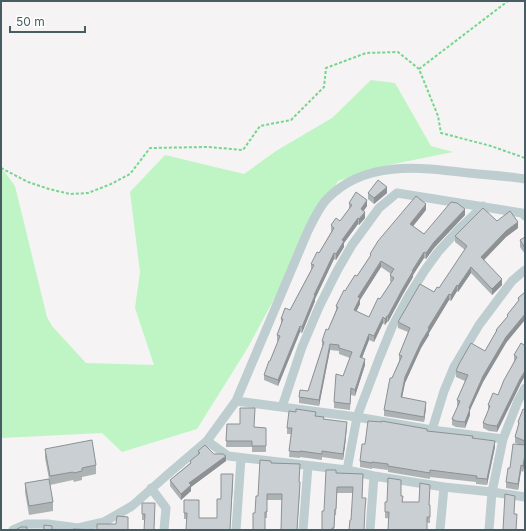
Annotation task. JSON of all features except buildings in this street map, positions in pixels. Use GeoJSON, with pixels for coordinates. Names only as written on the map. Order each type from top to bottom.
{"type":"FeatureCollection","features":[{"type":"Feature","properties":{"kind":"street"},"geometry":{"type":"LineString","coordinates":[[13,530],[27,524],[48,524],[78,528],[104,522],[132,506],[207,441],[236,401],[307,233],[326,199],[352,180],[370,173],[387,170],[427,168],[525,179]]}},
{"type":"Feature","properties":{"kind":"street"},"geometry":{"type":"LineString","coordinates":[[282,407],[302,348],[319,307],[352,245],[379,208],[397,193],[522,213],[525,216]]}},
{"type":"Feature","properties":{"kind":"street"},"geometry":{"type":"LineString","coordinates":[[347,470],[357,417],[392,327],[408,297],[438,252],[459,228],[483,206]]}},
{"type":"Feature","properties":{"kind":"street"},"geometry":{"type":"LineString","coordinates":[[432,430],[444,391],[458,361],[479,325],[512,281],[525,270]]}},
{"type":"Feature","properties":{"kind":"street"},"geometry":{"type":"LineString","coordinates":[[489,530],[492,492],[503,439],[525,388]]}},
{"type":"Feature","properties":{"kind":"street"},"geometry":{"type":"LineString","coordinates":[[236,401],[357,417],[432,430],[503,439]]}},
{"type":"Feature","properties":{"kind":"street"},"geometry":{"type":"LineString","coordinates":[[207,441],[228,456],[347,470],[374,476],[444,487],[525,497]]}},
{"type":"Feature","properties":{"kind":"street"},"geometry":{"type":"LineString","coordinates":[[236,530],[241,458]]}},
{"type":"Feature","properties":{"kind":"street"},"geometry":{"type":"LineString","coordinates":[[303,530],[308,466]]}},
{"type":"Feature","properties":{"kind":"street"},"geometry":{"type":"LineString","coordinates":[[370,530],[374,476]]}},
{"type":"Feature","properties":{"kind":"street"},"geometry":{"type":"LineString","coordinates":[[440,530],[444,487]]}},
{"type":"Feature","properties":{"kind":"street"},"geometry":{"type":"LineString","coordinates":[[151,488],[166,508],[164,530]]}},
{"type":"Feature","properties":{"kind":"path"},"geometry":{"type":"LineString","coordinates":[[419,69],[508,1]]}},
{"type":"Feature","properties":{"kind":"path"},"geometry":{"type":"LineString","coordinates":[[1,168],[28,182],[49,190],[70,194],[88,193],[111,184],[130,174],[150,148],[208,147],[243,150],[260,126],[291,120],[324,87],[326,68],[366,53],[398,52],[419,69],[438,116],[441,133],[491,146],[525,158]]}},
{"type":"Feature","properties":{"kind":"green space"},"geometry":{"type":"Polygon","coordinates":[[[371,80],[395,83],[431,146],[453,152],[389,165],[338,181],[247,349],[197,429],[122,452],[102,433],[1,438],[1,167],[15,186],[47,317],[52,326],[86,363],[154,365],[135,308],[140,272],[130,192],[165,155],[244,174],[276,151],[332,118],[371,80]]]}}]}
